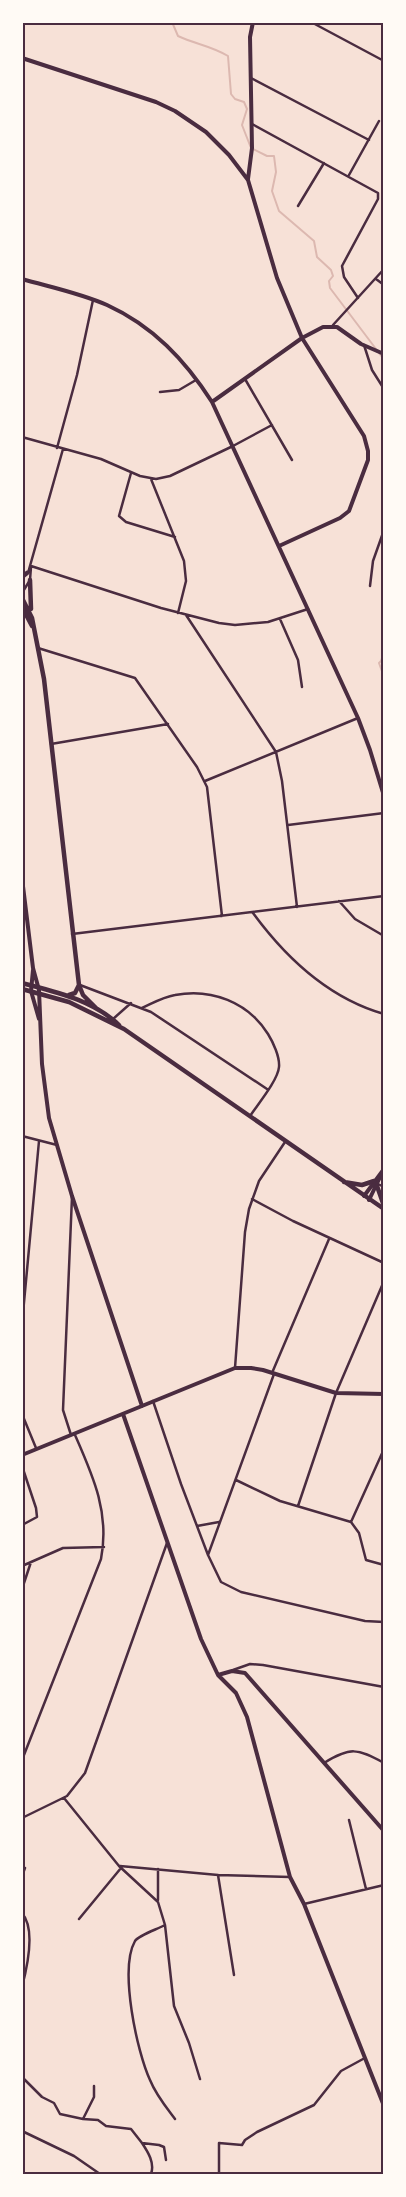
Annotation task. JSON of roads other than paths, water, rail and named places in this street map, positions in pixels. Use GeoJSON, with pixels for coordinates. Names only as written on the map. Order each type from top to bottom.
{"type":"FeatureCollection","features":[{"type":"Feature","properties":{"kind":"main road"},"geometry":{"type":"LineString","coordinates":[[30,580],[32,618],[44,679],[79,985],[83,995],[96,1008]]}},
{"type":"Feature","properties":{"kind":"main road"},"geometry":{"type":"LineString","coordinates":[[22,598],[32,618]]}},
{"type":"Feature","properties":{"kind":"main road"},"geometry":{"type":"LineString","coordinates":[[22,607],[35,632]]}},
{"type":"Feature","properties":{"kind":"main road"},"geometry":{"type":"LineString","coordinates":[[22,982],[68,995],[113,1018],[124,1029]]}},
{"type":"Feature","properties":{"kind":"main road"},"geometry":{"type":"LineString","coordinates":[[68,995],[75,993],[79,985]]}},
{"type":"Feature","properties":{"kind":"main road"},"geometry":{"type":"LineString","coordinates":[[22,989],[69,1002],[124,1029],[342,1182],[384,1208]]}},
{"type":"Feature","properties":{"kind":"main road"},"geometry":{"type":"LineString","coordinates":[[342,1182],[362,1185],[377,1184],[384,1208]]}},
{"type":"Feature","properties":{"kind":"street"},"geometry":{"type":"LineString","coordinates":[[248,180],[252,155],[250,37],[253,22]]}},
{"type":"Feature","properties":{"kind":"street"},"geometry":{"type":"LineString","coordinates":[[311,22],[384,61]]}},
{"type":"Feature","properties":{"kind":"street"},"geometry":{"type":"LineString","coordinates":[[22,58],[138,95],[175,111],[206,132],[233,160],[248,180],[280,287],[302,338],[364,436],[368,451],[368,460],[353,504],[345,515],[279,546]]}},
{"type":"Feature","properties":{"kind":"street"},"geometry":{"type":"LineString","coordinates":[[251,78],[369,140]]}},
{"type":"Feature","properties":{"kind":"street"},"geometry":{"type":"LineString","coordinates":[[349,176],[379,121]]}},
{"type":"Feature","properties":{"kind":"street"},"geometry":{"type":"LineString","coordinates":[[251,123],[375,190],[379,195],[342,266],[344,277],[358,298]]}},
{"type":"Feature","properties":{"kind":"street"},"geometry":{"type":"LineString","coordinates":[[298,206],[324,163]]}},
{"type":"Feature","properties":{"kind":"street"},"geometry":{"type":"LineString","coordinates":[[333,326],[384,269]]}},
{"type":"Feature","properties":{"kind":"street"},"geometry":{"type":"LineString","coordinates":[[376,278],[384,285]]}},
{"type":"Feature","properties":{"kind":"street"},"geometry":{"type":"LineString","coordinates":[[22,279],[93,300],[121,312],[149,330],[174,352],[197,379],[212,402],[233,446],[358,718],[384,796]]}},
{"type":"Feature","properties":{"kind":"street"},"geometry":{"type":"LineString","coordinates":[[57,448],[77,375],[93,300]]}},
{"type":"Feature","properties":{"kind":"street"},"geometry":{"type":"LineString","coordinates":[[212,402],[302,338],[324,327],[333,326],[342,329],[364,345],[383,353]]}},
{"type":"Feature","properties":{"kind":"street"},"geometry":{"type":"LineString","coordinates":[[364,345],[372,370],[384,389]]}},
{"type":"Feature","properties":{"kind":"street"},"geometry":{"type":"LineString","coordinates":[[160,392],[179,390],[197,379]]}},
{"type":"Feature","properties":{"kind":"street"},"geometry":{"type":"LineString","coordinates":[[245,379],[292,460]]}},
{"type":"Feature","properties":{"kind":"street"},"geometry":{"type":"LineString","coordinates":[[22,437],[101,459],[151,479],[170,476],[272,425]]}},
{"type":"Feature","properties":{"kind":"street"},"geometry":{"type":"LineString","coordinates":[[22,593],[30,580],[31,566],[63,449]]}},
{"type":"Feature","properties":{"kind":"street"},"geometry":{"type":"LineString","coordinates":[[131,472],[118,516],[126,522],[175,537]]}},
{"type":"Feature","properties":{"kind":"street"},"geometry":{"type":"LineString","coordinates":[[151,479],[183,556],[186,572],[178,613]]}},
{"type":"Feature","properties":{"kind":"street"},"geometry":{"type":"LineString","coordinates":[[370,586],[373,562],[384,530]]}},
{"type":"Feature","properties":{"kind":"street"},"geometry":{"type":"LineString","coordinates":[[31,566],[178,613],[235,625],[280,619],[308,609]]}},
{"type":"Feature","properties":{"kind":"street"},"geometry":{"type":"LineString","coordinates":[[22,581],[31,566]]}},
{"type":"Feature","properties":{"kind":"street"},"geometry":{"type":"LineString","coordinates":[[186,615],[276,752],[282,781],[297,906]]}},
{"type":"Feature","properties":{"kind":"street"},"geometry":{"type":"LineString","coordinates":[[280,619],[298,660],[302,687]]}},
{"type":"Feature","properties":{"kind":"street"},"geometry":{"type":"LineString","coordinates":[[38,648],[135,678],[168,724],[205,781],[222,916]]}},
{"type":"Feature","properties":{"kind":"street"},"geometry":{"type":"LineString","coordinates":[[205,781],[358,718]]}},
{"type":"Feature","properties":{"kind":"street"},"geometry":{"type":"LineString","coordinates":[[50,744],[168,724]]}},
{"type":"Feature","properties":{"kind":"street"},"geometry":{"type":"LineString","coordinates":[[287,825],[384,813]]}},
{"type":"Feature","properties":{"kind":"street"},"geometry":{"type":"LineString","coordinates":[[22,878],[33,968],[39,993],[44,1092],[72,1196],[142,1406]]}},
{"type":"Feature","properties":{"kind":"street"},"geometry":{"type":"LineString","coordinates":[[72,934],[384,896]]}},
{"type":"Feature","properties":{"kind":"street"},"geometry":{"type":"LineString","coordinates":[[339,901],[354,919],[384,936]]}},
{"type":"Feature","properties":{"kind":"street"},"geometry":{"type":"LineString","coordinates":[[252,912],[278,946],[304,971],[340,995],[384,1014]]}},
{"type":"Feature","properties":{"kind":"street"},"geometry":{"type":"LineString","coordinates":[[33,968],[30,985],[40,1020]]}},
{"type":"Feature","properties":{"kind":"street"},"geometry":{"type":"LineString","coordinates":[[79,985],[142,1008],[267,1090]]}},
{"type":"Feature","properties":{"kind":"street"},"geometry":{"type":"LineString","coordinates":[[142,1008],[168,997],[189,994],[221,997],[242,1007],[266,1031],[279,1060],[277,1074],[250,1118]]}},
{"type":"Feature","properties":{"kind":"street"},"geometry":{"type":"LineString","coordinates":[[113,1018],[131,1003]]}},
{"type":"Feature","properties":{"kind":"street"},"geometry":{"type":"LineString","coordinates":[[22,1136],[57,1145]]}},
{"type":"Feature","properties":{"kind":"street"},"geometry":{"type":"LineString","coordinates":[[22,1324],[39,1141]]}},
{"type":"Feature","properties":{"kind":"street"},"geometry":{"type":"LineString","coordinates":[[235,1368],[245,1232],[252,1199],[259,1181],[285,1142]]}},
{"type":"Feature","properties":{"kind":"street"},"geometry":{"type":"LineString","coordinates":[[369,1200],[384,1170]]}},
{"type":"Feature","properties":{"kind":"street"},"geometry":{"type":"LineString","coordinates":[[377,1184],[384,1187]]}},
{"type":"Feature","properties":{"kind":"street"},"geometry":{"type":"LineString","coordinates":[[364,1196],[377,1184]]}},
{"type":"Feature","properties":{"kind":"street"},"geometry":{"type":"LineString","coordinates":[[22,1760],[102,1559],[106,1538],[95,1480],[73,1436],[63,1410],[72,1196]]}},
{"type":"Feature","properties":{"kind":"street"},"geometry":{"type":"LineString","coordinates":[[252,1199],[329,1239],[384,1263]]}},
{"type":"Feature","properties":{"kind":"street"},"geometry":{"type":"LineString","coordinates":[[208,1556],[273,1373],[329,1239]]}},
{"type":"Feature","properties":{"kind":"street"},"geometry":{"type":"LineString","coordinates":[[298,1506],[336,1393],[384,1281]]}},
{"type":"Feature","properties":{"kind":"street"},"geometry":{"type":"LineString","coordinates":[[22,1455],[73,1436],[235,1368],[252,1368],[273,1373],[336,1393],[384,1394]]}},
{"type":"Feature","properties":{"kind":"street"},"geometry":{"type":"LineString","coordinates":[[153,1401],[208,1556],[221,1582],[241,1592],[365,1621],[384,1622]]}},
{"type":"Feature","properties":{"kind":"street"},"geometry":{"type":"LineString","coordinates":[[22,1414],[36,1450]]}},
{"type":"Feature","properties":{"kind":"street"},"geometry":{"type":"LineString","coordinates":[[123,1414],[201,1639],[218,1675],[236,1693],[247,1717],[290,1878],[304,1904],[363,2059],[384,2106]]}},
{"type":"Feature","properties":{"kind":"street"},"geometry":{"type":"LineString","coordinates":[[351,1522],[384,1449]]}},
{"type":"Feature","properties":{"kind":"street"},"geometry":{"type":"LineString","coordinates":[[22,1466],[36,1508],[37,1518],[22,1526]]}},
{"type":"Feature","properties":{"kind":"street"},"geometry":{"type":"LineString","coordinates":[[236,1480],[280,1501],[351,1522],[359,1533],[366,1560],[384,1565]]}},
{"type":"Feature","properties":{"kind":"street"},"geometry":{"type":"LineString","coordinates":[[197,1526],[219,1522]]}},
{"type":"Feature","properties":{"kind":"street"},"geometry":{"type":"LineString","coordinates":[[22,1818],[67,1796],[85,1773],[168,1542]]}},
{"type":"Feature","properties":{"kind":"street"},"geometry":{"type":"LineString","coordinates":[[22,1566],[63,1548],[104,1547]]}},
{"type":"Feature","properties":{"kind":"street"},"geometry":{"type":"LineString","coordinates":[[22,1589],[31,1562]]}},
{"type":"Feature","properties":{"kind":"street"},"geometry":{"type":"LineString","coordinates":[[218,1675],[250,1664],[384,1687]]}},
{"type":"Feature","properties":{"kind":"street"},"geometry":{"type":"LineString","coordinates":[[232,1671],[245,1673],[384,1832]]}},
{"type":"Feature","properties":{"kind":"street"},"geometry":{"type":"LineString","coordinates":[[324,1763],[341,1753],[356,1750],[367,1753],[384,1763]]}},
{"type":"Feature","properties":{"kind":"street"},"geometry":{"type":"LineString","coordinates":[[64,1798],[120,1867],[158,1902]]}},
{"type":"Feature","properties":{"kind":"street"},"geometry":{"type":"LineString","coordinates":[[349,1820],[366,1889]]}},
{"type":"Feature","properties":{"kind":"street"},"geometry":{"type":"LineString","coordinates":[[120,1867],[218,1875],[290,1878]]}},
{"type":"Feature","properties":{"kind":"street"},"geometry":{"type":"LineString","coordinates":[[79,1919],[120,1867]]}},
{"type":"Feature","properties":{"kind":"street"},"geometry":{"type":"LineString","coordinates":[[22,1876],[24,1868]]}},
{"type":"Feature","properties":{"kind":"street"},"geometry":{"type":"LineString","coordinates":[[158,1870],[158,1902],[165,1925],[174,2006],[190,2043],[200,2079]]}},
{"type":"Feature","properties":{"kind":"street"},"geometry":{"type":"LineString","coordinates":[[218,1875],[234,1974]]}},
{"type":"Feature","properties":{"kind":"street"},"geometry":{"type":"LineString","coordinates":[[304,1904],[384,1885]]}},
{"type":"Feature","properties":{"kind":"street"},"geometry":{"type":"LineString","coordinates":[[22,1913],[28,1924],[30,1944],[22,1987]]}},
{"type":"Feature","properties":{"kind":"street"},"geometry":{"type":"LineString","coordinates":[[165,1925],[136,1940],[131,1951],[128,1979],[139,2051],[156,2093],[175,2119]]}},
{"type":"Feature","properties":{"kind":"street"},"geometry":{"type":"LineString","coordinates":[[219,2174],[219,2143],[242,2145],[245,2140],[256,2132],[314,2105],[341,2071],[363,2059]]}},
{"type":"Feature","properties":{"kind":"street"},"geometry":{"type":"LineString","coordinates":[[22,2077],[42,2097],[54,2104],[60,2114],[83,2120],[98,2120],[106,2126],[131,2129],[142,2143],[151,2160],[153,2168],[151,2174]]}},
{"type":"Feature","properties":{"kind":"street"},"geometry":{"type":"LineString","coordinates":[[83,2120],[94,2097],[94,2086]]}},
{"type":"Feature","properties":{"kind":"street"},"geometry":{"type":"LineString","coordinates":[[22,2130],[74,2156],[100,2174]]}},
{"type":"Feature","properties":{"kind":"street"},"geometry":{"type":"LineString","coordinates":[[142,2143],[164,2147],[166,2160]]}},
{"type":"Feature","properties":{"kind":"waterway"},"geometry":{"type":"LineString","coordinates":[[172,22],[178,36],[228,56],[231,94],[235,99],[244,102],[247,109],[242,125],[251,148],[267,156],[274,156],[276,172],[272,191],[279,211],[314,241],[317,257],[331,270],[333,276],[329,281],[330,288],[376,349]]}},
{"type":"Feature","properties":{"kind":"waterway"},"geometry":{"type":"LineString","coordinates":[[379,353],[384,359]]}},
{"type":"Feature","properties":{"kind":"waterway"},"geometry":{"type":"LineString","coordinates":[[384,652],[379,663],[384,677]]}}]}
